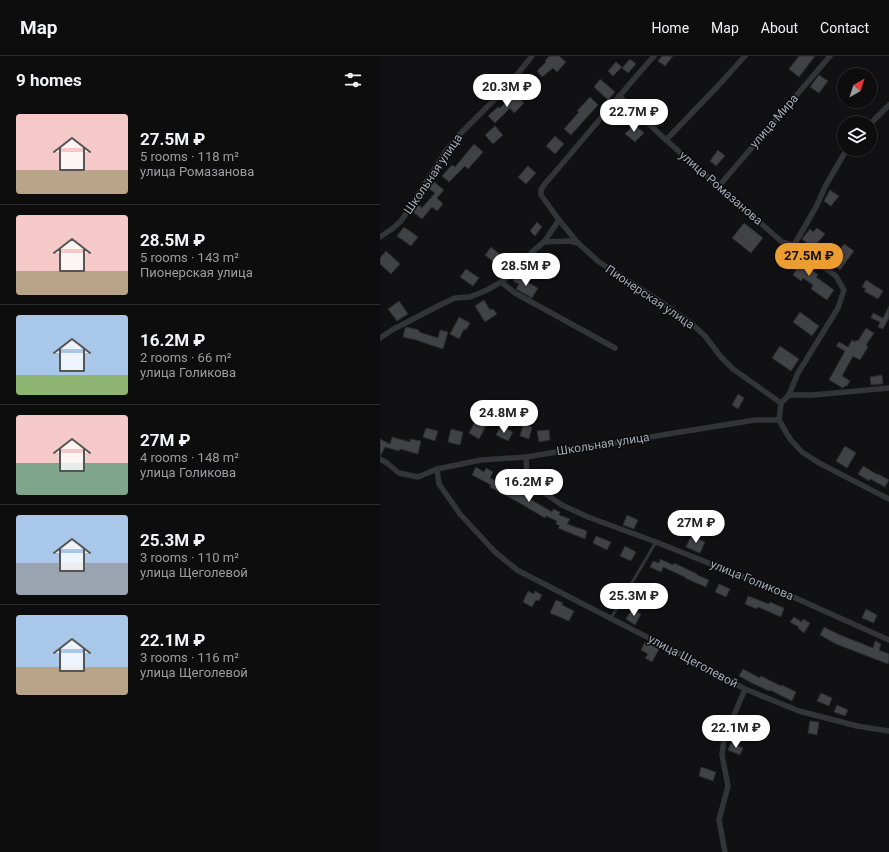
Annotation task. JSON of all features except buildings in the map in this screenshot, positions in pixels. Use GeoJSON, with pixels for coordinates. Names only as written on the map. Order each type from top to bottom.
{"type":"FeatureCollection","features":[{"type":"Feature","properties":{"kind":"street","name":"Школьная улица"},"geometry":{"type":"LineString","coordinates":[[380,237],[392,229],[401,220],[446,151],[458,136],[506,88],[532,56]]}},
{"type":"Feature","properties":{"kind":"street","name":"Пионерская улица"},"geometry":{"type":"LineString","coordinates":[[654,56],[544,185],[541,190],[542,195],[559,220],[578,243],[599,262],[690,322],[721,357],[734,369],[781,403]]}},
{"type":"Feature","properties":{"kind":"street"},"geometry":{"type":"LineString","coordinates":[[666,140],[745,56]]}},
{"type":"Feature","properties":{"kind":"street","name":"улица Мира"},"geometry":{"type":"LineString","coordinates":[[719,186],[830,56]]}},
{"type":"Feature","properties":{"kind":"street","name":"улица Ромазанова"},"geometry":{"type":"LineString","coordinates":[[619,96],[666,140],[782,242],[794,245],[836,276],[844,290],[838,308],[798,373],[789,395]]}},
{"type":"Feature","properties":{"kind":"street"},"geometry":{"type":"LineString","coordinates":[[877,117],[889,104]]}},
{"type":"Feature","properties":{"kind":"street"},"geometry":{"type":"LineString","coordinates":[[794,245],[843,156]]}},
{"type":"Feature","properties":{"kind":"street"},"geometry":{"type":"LineString","coordinates":[[380,338],[392,330],[444,303],[455,298],[470,297],[501,282],[512,274],[533,251],[544,242],[559,220]]}},
{"type":"Feature","properties":{"kind":"street"},"geometry":{"type":"LineString","coordinates":[[544,242],[570,241],[578,243]]}},
{"type":"Feature","properties":{"kind":"street"},"geometry":{"type":"LineString","coordinates":[[501,282],[515,293],[615,348]]}},
{"type":"Feature","properties":{"kind":"street"},"geometry":{"type":"LineString","coordinates":[[889,388],[813,395],[789,395],[781,403],[779,420],[790,439],[802,452],[819,463],[889,499]]}},
{"type":"Feature","properties":{"kind":"street","name":"Школьная улица"},"geometry":{"type":"LineString","coordinates":[[380,459],[399,473],[418,477],[437,469],[481,460],[526,457],[755,420],[779,420]]}},
{"type":"Feature","properties":{"kind":"street","name":"улица Голикова"},"geometry":{"type":"LineString","coordinates":[[526,457],[527,475],[537,488],[562,505],[588,517],[656,542],[791,596],[889,640]]}},
{"type":"Feature","properties":{"kind":"street","name":"улица Щеголевой"},"geometry":{"type":"LineString","coordinates":[[437,469],[439,484],[460,514],[495,552],[517,570],[745,689],[799,712],[857,726],[889,731]]}},
{"type":"Feature","properties":{"kind":"street"},"geometry":{"type":"LineString","coordinates":[[725,852],[719,820],[728,786],[722,755],[724,739],[745,689]]}},
{"type":"Feature","properties":{"kind":"lane"},"geometry":{"type":"LineString","coordinates":[[611,618],[656,542]]}}]}
